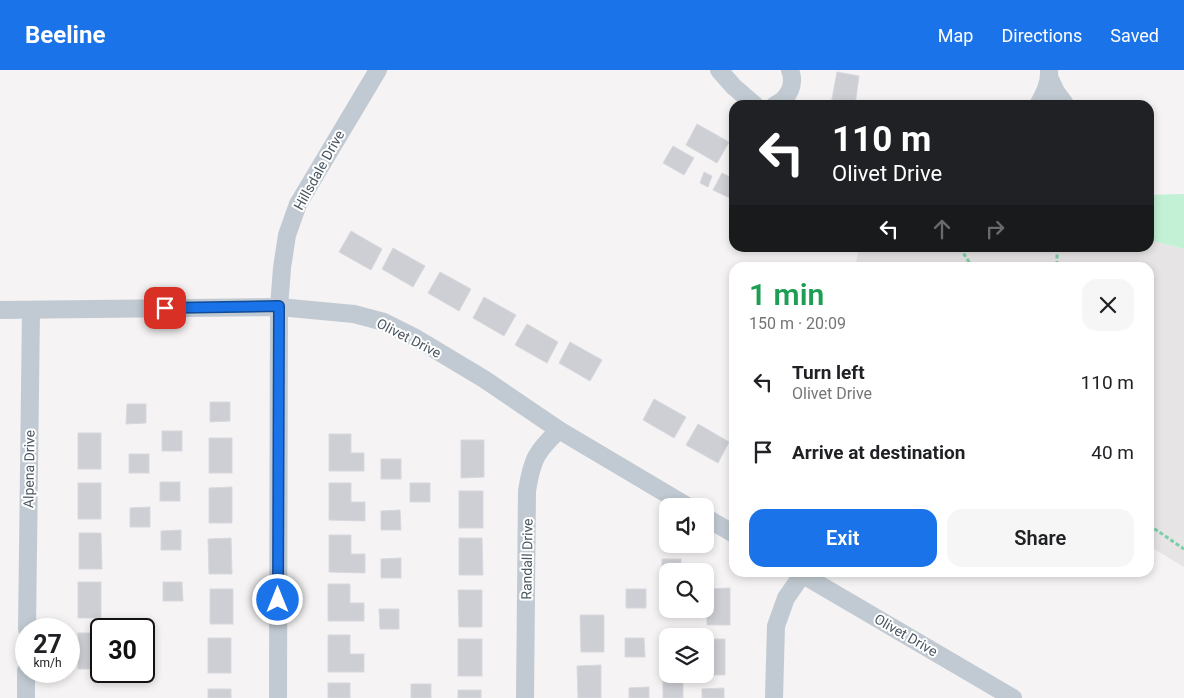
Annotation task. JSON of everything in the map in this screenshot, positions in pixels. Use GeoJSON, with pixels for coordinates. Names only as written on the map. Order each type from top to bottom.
{"type":"FeatureCollection","features":[{"type":"Feature","properties":{"kind":"street","name":"Hillsdale Drive"},"geometry":{"type":"LineString","coordinates":[[278,698],[279,306],[282,268],[288,235],[298,204],[378,70]]}},
{"type":"Feature","properties":{"kind":"street"},"geometry":{"type":"LineString","coordinates":[[719,70],[734,88],[749,100]]}},
{"type":"Feature","properties":{"kind":"street"},"geometry":{"type":"LineString","coordinates":[[782,100],[790,91],[793,82],[790,70]]}},
{"type":"Feature","properties":{"kind":"street"},"geometry":{"type":"LineString","coordinates":[[1050,74],[1056,92],[1062,100]]}},
{"type":"Feature","properties":{"kind":"street"},"geometry":{"type":"LineString","coordinates":[[1041,100],[1050,74]]}},
{"type":"Feature","properties":{"kind":"street","name":"Olivet Drive"},"geometry":{"type":"LineString","coordinates":[[0,310],[279,306],[354,314],[384,322],[414,337],[484,379],[559,430],[674,498]]}},
{"type":"Feature","properties":{"kind":"street","name":"Alpena Drive"},"geometry":{"type":"LineString","coordinates":[[27,618],[31,310]]}},
{"type":"Feature","properties":{"kind":"street","name":"Randall Drive"},"geometry":{"type":"LineString","coordinates":[[525,698],[527,491],[531,467],[542,447],[559,430]]}},
{"type":"Feature","properties":{"kind":"street"},"geometry":{"type":"LineString","coordinates":[[714,522],[729,531]]}},
{"type":"Feature","properties":{"kind":"street"},"geometry":{"type":"LineString","coordinates":[[774,698],[776,626],[786,598],[798,577]]}},
{"type":"Feature","properties":{"kind":"street","name":"Olivet Drive"},"geometry":{"type":"LineString","coordinates":[[805,577],[1013,698]]}},
{"type":"Feature","properties":{"kind":"street"},"geometry":{"type":"LineString","coordinates":[[26,683],[26,698]]}},
{"type":"Feature","properties":{"kind":"path"},"geometry":{"type":"LineString","coordinates":[[1154,528],[1184,549]]}},
{"type":"Feature","properties":{"kind":"shaded area"},"geometry":{"type":"Polygon","coordinates":[[[1154,241],[1184,249],[1184,567],[1154,549],[1154,262],[856,262],[858,252],[1154,252],[1154,241]]]}},
{"type":"Feature","properties":{"kind":"green space"},"geometry":{"type":"Polygon","coordinates":[[[1184,194],[1184,249],[1154,241],[1154,195],[1184,194]]]}},
{"type":"Feature","properties":{"kind":"building"},"geometry":{"type":"Polygon","coordinates":[[[837,72],[859,76],[856,100],[832,100],[837,72]]]}},
{"type":"Feature","properties":{"kind":"building"},"geometry":{"type":"Polygon","coordinates":[[[697,124],[729,142],[717,163],[686,145],[697,124]]]}},
{"type":"Feature","properties":{"kind":"building"},"geometry":{"type":"Polygon","coordinates":[[[673,146],[694,158],[684,175],[663,163],[673,146]]]}},
{"type":"Feature","properties":{"kind":"building"},"geometry":{"type":"Polygon","coordinates":[[[704,172],[712,176],[708,187],[700,183],[704,172]]]}},
{"type":"Feature","properties":{"kind":"building"},"geometry":{"type":"Polygon","coordinates":[[[722,173],[729,176],[729,198],[713,190],[722,173]]]}},
{"type":"Feature","properties":{"kind":"building"},"geometry":{"type":"Polygon","coordinates":[[[351,231],[382,249],[371,270],[339,252],[351,231]]]}},
{"type":"Feature","properties":{"kind":"building"},"geometry":{"type":"Polygon","coordinates":[[[393,248],[425,266],[413,287],[382,269],[393,248]]]}},
{"type":"Feature","properties":{"kind":"building"},"geometry":{"type":"Polygon","coordinates":[[[440,272],[471,289],[459,311],[428,293],[440,272]]]}},
{"type":"Feature","properties":{"kind":"building"},"geometry":{"type":"Polygon","coordinates":[[[484,297],[516,315],[504,336],[473,318],[484,297]]]}},
{"type":"Feature","properties":{"kind":"building"},"geometry":{"type":"Polygon","coordinates":[[[527,324],[558,342],[547,363],[515,345],[527,324]]]}},
{"type":"Feature","properties":{"kind":"building"},"geometry":{"type":"Polygon","coordinates":[[[570,342],[602,360],[590,381],[559,363],[570,342]]]}},
{"type":"Feature","properties":{"kind":"building"},"geometry":{"type":"Polygon","coordinates":[[[654,399],[686,417],[674,438],[643,420],[654,399]]]}},
{"type":"Feature","properties":{"kind":"building"},"geometry":{"type":"Polygon","coordinates":[[[210,402],[230,402],[230,421],[210,422],[210,402]]]}},
{"type":"Feature","properties":{"kind":"building"},"geometry":{"type":"Polygon","coordinates":[[[127,404],[146,404],[146,423],[126,424],[127,404]]]}},
{"type":"Feature","properties":{"kind":"building"},"geometry":{"type":"Polygon","coordinates":[[[698,424],[729,442],[718,463],[686,445],[698,424]]]}},
{"type":"Feature","properties":{"kind":"building"},"geometry":{"type":"Polygon","coordinates":[[[162,431],[182,431],[182,451],[162,451],[162,431]]]}},
{"type":"Feature","properties":{"kind":"building"},"geometry":{"type":"Polygon","coordinates":[[[78,433],[101,433],[101,469],[78,469],[78,433]]]}},
{"type":"Feature","properties":{"kind":"building"},"geometry":{"type":"Polygon","coordinates":[[[329,434],[351,434],[351,453],[364,453],[364,471],[329,471],[329,434]]]}},
{"type":"Feature","properties":{"kind":"building"},"geometry":{"type":"Polygon","coordinates":[[[209,438],[232,438],[232,473],[209,473],[209,438]]]}},
{"type":"Feature","properties":{"kind":"building"},"geometry":{"type":"Polygon","coordinates":[[[461,440],[484,440],[484,477],[461,478],[461,440]]]}},
{"type":"Feature","properties":{"kind":"building"},"geometry":{"type":"Polygon","coordinates":[[[129,454],[149,454],[149,473],[129,473],[129,454]]]}},
{"type":"Feature","properties":{"kind":"building"},"geometry":{"type":"Polygon","coordinates":[[[381,459],[401,459],[401,479],[381,479],[381,459]]]}},
{"type":"Feature","properties":{"kind":"building"},"geometry":{"type":"Polygon","coordinates":[[[160,482],[180,482],[180,501],[160,501],[160,482]]]}},
{"type":"Feature","properties":{"kind":"building"},"geometry":{"type":"Polygon","coordinates":[[[78,483],[101,483],[101,519],[78,519],[78,483]]]}},
{"type":"Feature","properties":{"kind":"building"},"geometry":{"type":"Polygon","coordinates":[[[329,483],[351,483],[351,502],[365,502],[365,521],[329,520],[329,483]]]}},
{"type":"Feature","properties":{"kind":"building"},"geometry":{"type":"Polygon","coordinates":[[[410,483],[430,483],[430,502],[410,502],[410,483]]]}},
{"type":"Feature","properties":{"kind":"building"},"geometry":{"type":"Polygon","coordinates":[[[232,487],[232,523],[209,523],[209,488],[232,487]]]}},
{"type":"Feature","properties":{"kind":"building"},"geometry":{"type":"Polygon","coordinates":[[[459,491],[483,491],[483,528],[459,528],[459,491]]]}},
{"type":"Feature","properties":{"kind":"building"},"geometry":{"type":"Polygon","coordinates":[[[150,507],[150,527],[130,527],[130,508],[150,507]]]}},
{"type":"Feature","properties":{"kind":"building"},"geometry":{"type":"Polygon","coordinates":[[[400,510],[401,530],[381,530],[381,511],[400,510]]]}},
{"type":"Feature","properties":{"kind":"building"},"geometry":{"type":"Polygon","coordinates":[[[181,530],[181,550],[161,550],[161,531],[181,530]]]}},
{"type":"Feature","properties":{"kind":"building"},"geometry":{"type":"Polygon","coordinates":[[[79,533],[101,533],[102,569],[79,569],[79,533]]]}},
{"type":"Feature","properties":{"kind":"building"},"geometry":{"type":"Polygon","coordinates":[[[329,535],[351,535],[351,554],[365,554],[365,573],[329,572],[329,535]]]}},
{"type":"Feature","properties":{"kind":"building"},"geometry":{"type":"Polygon","coordinates":[[[231,538],[232,574],[209,574],[208,539],[231,538]]]}},
{"type":"Feature","properties":{"kind":"building"},"geometry":{"type":"Polygon","coordinates":[[[459,538],[482,538],[483,575],[459,575],[459,538]]]}},
{"type":"Feature","properties":{"kind":"building"},"geometry":{"type":"Polygon","coordinates":[[[401,558],[401,578],[381,578],[381,559],[401,558]]]}},
{"type":"Feature","properties":{"kind":"building"},"geometry":{"type":"Polygon","coordinates":[[[662,559],[681,559],[681,563],[662,563],[662,559]]]}},
{"type":"Feature","properties":{"kind":"building"},"geometry":{"type":"Polygon","coordinates":[[[78,582],[101,582],[101,618],[78,618],[78,582]]]}},
{"type":"Feature","properties":{"kind":"building"},"geometry":{"type":"Polygon","coordinates":[[[163,582],[182,582],[183,601],[163,601],[163,582]]]}},
{"type":"Feature","properties":{"kind":"building"},"geometry":{"type":"Polygon","coordinates":[[[328,584],[350,584],[350,603],[364,603],[364,621],[328,621],[328,584]]]}},
{"type":"Feature","properties":{"kind":"building"},"geometry":{"type":"Polygon","coordinates":[[[730,588],[730,625],[707,625],[707,618],[714,618],[714,589],[730,588]]]}},
{"type":"Feature","properties":{"kind":"building"},"geometry":{"type":"Polygon","coordinates":[[[210,589],[233,589],[233,624],[210,624],[210,589]]]}},
{"type":"Feature","properties":{"kind":"building"},"geometry":{"type":"Polygon","coordinates":[[[626,589],[646,589],[646,608],[626,608],[626,589]]]}},
{"type":"Feature","properties":{"kind":"building"},"geometry":{"type":"Polygon","coordinates":[[[458,590],[482,590],[482,627],[459,627],[458,590]]]}},
{"type":"Feature","properties":{"kind":"building"},"geometry":{"type":"Polygon","coordinates":[[[379,609],[399,609],[399,629],[380,629],[379,609]]]}},
{"type":"Feature","properties":{"kind":"building"},"geometry":{"type":"Polygon","coordinates":[[[580,615],[604,615],[604,652],[581,652],[580,615]]]}},
{"type":"Feature","properties":{"kind":"building"},"geometry":{"type":"Polygon","coordinates":[[[80,633],[90,633],[90,669],[80,669],[80,633]]]}},
{"type":"Feature","properties":{"kind":"building"},"geometry":{"type":"Polygon","coordinates":[[[328,635],[350,635],[350,654],[364,654],[364,672],[328,672],[328,635]]]}},
{"type":"Feature","properties":{"kind":"building"},"geometry":{"type":"Polygon","coordinates":[[[208,638],[231,638],[231,673],[208,673],[208,638]]]}},
{"type":"Feature","properties":{"kind":"building"},"geometry":{"type":"Polygon","coordinates":[[[625,638],[644,638],[645,657],[625,657],[625,638]]]}},
{"type":"Feature","properties":{"kind":"building"},"geometry":{"type":"Polygon","coordinates":[[[458,639],[482,639],[482,676],[458,676],[458,639]]]}},
{"type":"Feature","properties":{"kind":"building"},"geometry":{"type":"Polygon","coordinates":[[[714,639],[725,639],[725,675],[714,675],[714,639]]]}},
{"type":"Feature","properties":{"kind":"building"},"geometry":{"type":"Polygon","coordinates":[[[601,665],[601,698],[578,698],[577,666],[601,665]]]}},
{"type":"Feature","properties":{"kind":"building"},"geometry":{"type":"Polygon","coordinates":[[[328,683],[350,683],[350,698],[328,698],[328,683]]]}},
{"type":"Feature","properties":{"kind":"building"},"geometry":{"type":"Polygon","coordinates":[[[663,683],[683,683],[683,698],[663,698],[663,683]]]}},
{"type":"Feature","properties":{"kind":"building"},"geometry":{"type":"Polygon","coordinates":[[[411,684],[431,684],[431,698],[411,698],[411,684]]]}},
{"type":"Feature","properties":{"kind":"building"},"geometry":{"type":"Polygon","coordinates":[[[649,687],[649,698],[629,698],[629,688],[649,687]]]}},
{"type":"Feature","properties":{"kind":"building"},"geometry":{"type":"Polygon","coordinates":[[[724,688],[724,698],[702,698],[702,689],[724,688]]]}},
{"type":"Feature","properties":{"kind":"building"},"geometry":{"type":"Polygon","coordinates":[[[208,689],[231,689],[231,698],[208,698],[208,689]]]}},
{"type":"Feature","properties":{"kind":"building"},"geometry":{"type":"Polygon","coordinates":[[[458,690],[481,690],[481,698],[458,698],[458,690]]]}},
{"type":"Feature","properties":{"kind":"route"},"geometry":{"type":"LineString","coordinates":[[165,308],[279,306],[278,600]]}}]}
